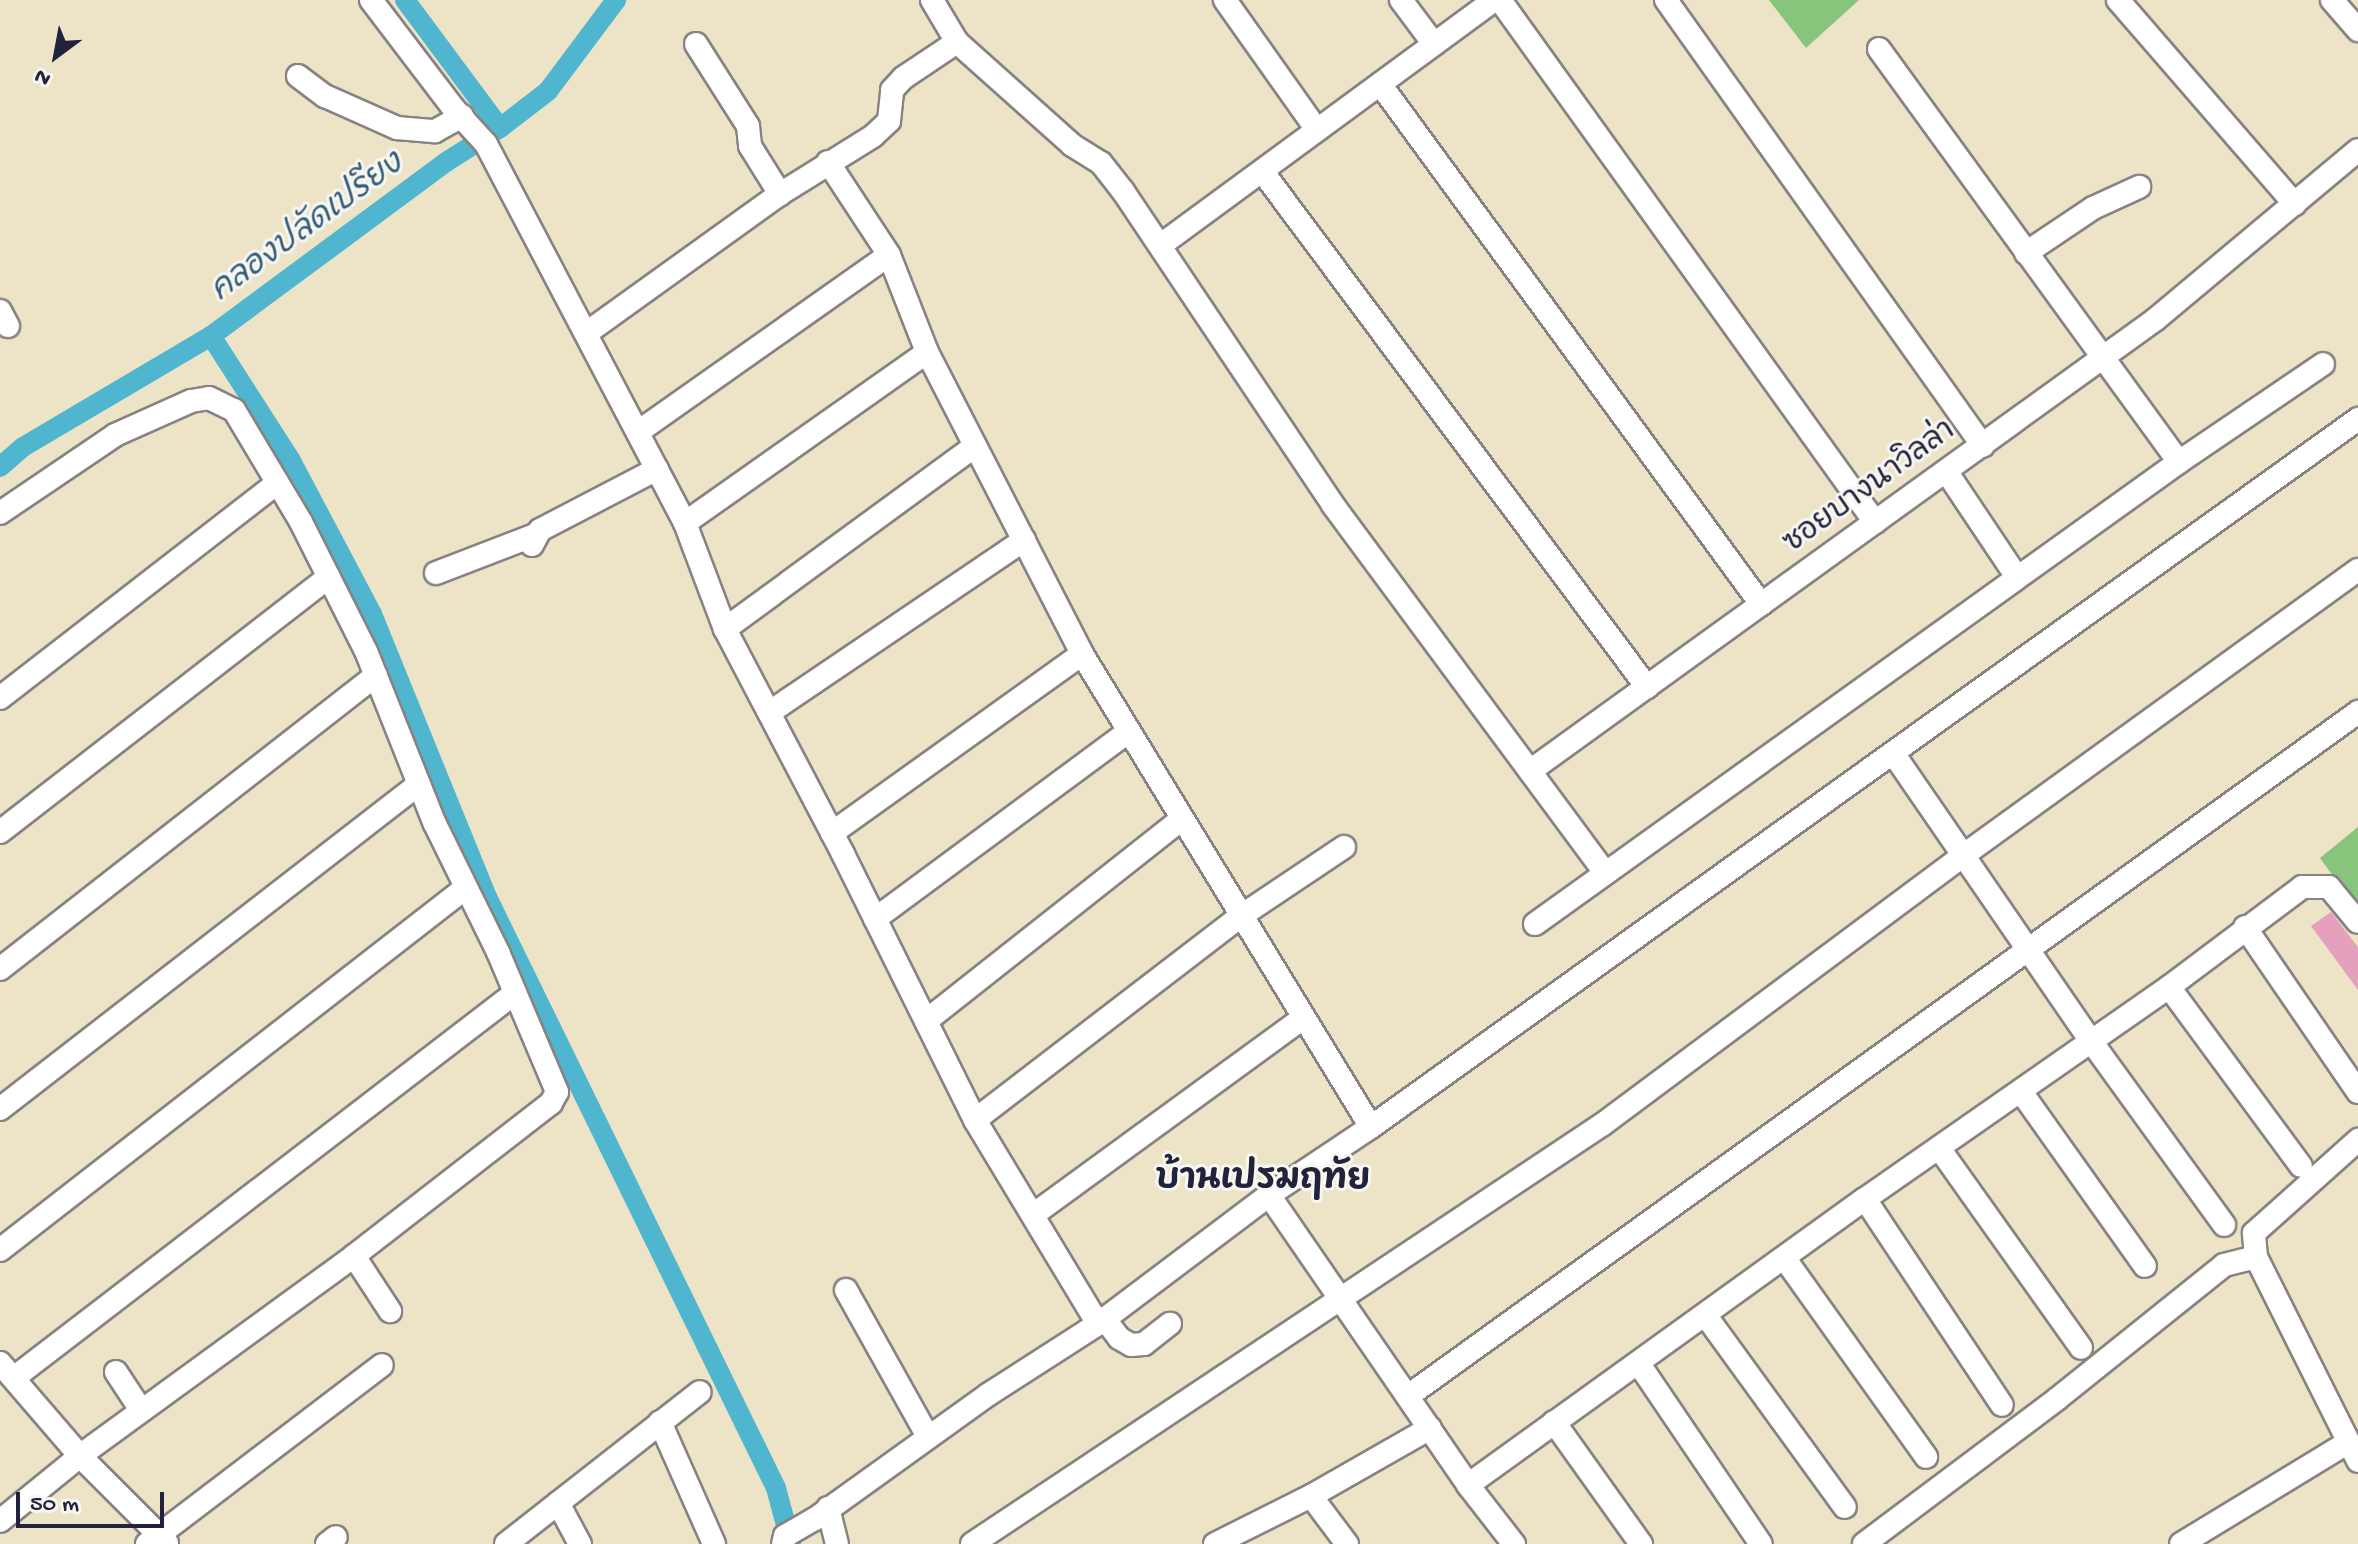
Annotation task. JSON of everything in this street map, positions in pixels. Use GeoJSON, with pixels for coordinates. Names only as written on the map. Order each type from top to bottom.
{"type":"FeatureCollection","features":[{"type":"Feature","properties":{"kind":"street"},"geometry":{"type":"LineString","coordinates":[[371,0],[474,129],[588,332],[685,523],[725,629],[832,833],[975,1120],[1101,1321],[1131,1345],[1144,1344],[1170,1324]]}},
{"type":"Feature","properties":{"kind":"street"},"geometry":{"type":"LineString","coordinates":[[932,0],[957,42],[1072,145],[1101,163],[1162,244],[1333,505],[1605,873]]}},
{"type":"Feature","properties":{"kind":"street"},"geometry":{"type":"LineString","coordinates":[[1225,0],[1317,130]]}},
{"type":"Feature","properties":{"kind":"street"},"geometry":{"type":"LineString","coordinates":[[1401,0],[1434,44]]}},
{"type":"Feature","properties":{"kind":"street"},"geometry":{"type":"LineString","coordinates":[[1162,244],[1494,0]]}},
{"type":"Feature","properties":{"kind":"street"},"geometry":{"type":"LineString","coordinates":[[1500,0],[1875,522]]}},
{"type":"Feature","properties":{"kind":"street"},"geometry":{"type":"LineString","coordinates":[[1666,0],[1983,446]]}},
{"type":"Feature","properties":{"kind":"street"},"geometry":{"type":"LineString","coordinates":[[2118,0],[2295,204]]}},
{"type":"Feature","properties":{"kind":"street"},"geometry":{"type":"LineString","coordinates":[[2332,0],[2358,30]]}},
{"type":"Feature","properties":{"kind":"street"},"geometry":{"type":"LineString","coordinates":[[588,332],[780,194],[873,136],[889,121],[892,90],[903,78],[957,42]]}},
{"type":"Feature","properties":{"kind":"street"},"geometry":{"type":"LineString","coordinates":[[696,44],[748,126],[750,146],[780,194]]}},
{"type":"Feature","properties":{"kind":"street"},"geometry":{"type":"LineString","coordinates":[[1879,49],[2179,462]]}},
{"type":"Feature","properties":{"kind":"street"},"geometry":{"type":"LineString","coordinates":[[298,76],[325,96],[397,128],[435,131],[474,129]]}},
{"type":"Feature","properties":{"kind":"street"},"geometry":{"type":"LineString","coordinates":[[1380,84],[1761,604]]}},
{"type":"Feature","properties":{"kind":"street","name":"ซอยบางนาวิลล่า"},"geometry":{"type":"LineString","coordinates":[[1530,771],[2103,358],[2358,150]]}},
{"type":"Feature","properties":{"kind":"street"},"geometry":{"type":"LineString","coordinates":[[828,162],[889,255],[927,352],[1082,654],[1371,1127]]}},
{"type":"Feature","properties":{"kind":"street"},"geometry":{"type":"LineString","coordinates":[[1262,171],[1647,687]]}},
{"type":"Feature","properties":{"kind":"street"},"geometry":{"type":"LineString","coordinates":[[2026,253],[2084,213],[2139,187]]}},
{"type":"Feature","properties":{"kind":"street"},"geometry":{"type":"LineString","coordinates":[[638,432],[889,255]]}},
{"type":"Feature","properties":{"kind":"street"},"geometry":{"type":"LineString","coordinates":[[685,523],[927,352]]}},
{"type":"Feature","properties":{"kind":"street"},"geometry":{"type":"LineString","coordinates":[[1535,924],[1942,635],[2179,462],[2323,364]]}},
{"type":"Feature","properties":{"kind":"street"},"geometry":{"type":"LineString","coordinates":[[0,513],[115,435],[191,401],[209,398],[234,410],[329,577],[376,675],[464,889],[515,993],[557,1092],[555,1098],[354,1256],[141,1410],[0,1521]]}},
{"type":"Feature","properties":{"kind":"street"},"geometry":{"type":"LineString","coordinates":[[784,1540],[928,1437],[1101,1321],[1269,1195],[1371,1127],[2358,419]]}},
{"type":"Feature","properties":{"kind":"street"},"geometry":{"type":"LineString","coordinates":[[725,629],[975,446]]}},
{"type":"Feature","properties":{"kind":"street"},"geometry":{"type":"LineString","coordinates":[[436,573],[533,540],[657,469]]}},
{"type":"Feature","properties":{"kind":"street"},"geometry":{"type":"LineString","coordinates":[[1946,471],[2011,568]]}},
{"type":"Feature","properties":{"kind":"street"},"geometry":{"type":"LineString","coordinates":[[0,698],[277,483]]}},
{"type":"Feature","properties":{"kind":"street"},"geometry":{"type":"LineString","coordinates":[[770,712],[1024,540]]}},
{"type":"Feature","properties":{"kind":"street"},"geometry":{"type":"LineString","coordinates":[[972,1544],[1603,1124],[1964,855],[2358,570]]}},
{"type":"Feature","properties":{"kind":"street"},"geometry":{"type":"LineString","coordinates":[[0,832],[329,577]]}},
{"type":"Feature","properties":{"kind":"street"},"geometry":{"type":"LineString","coordinates":[[832,833],[1082,654]]}},
{"type":"Feature","properties":{"kind":"street"},"geometry":{"type":"LineString","coordinates":[[0,969],[376,675]]}},
{"type":"Feature","properties":{"kind":"street"},"geometry":{"type":"LineString","coordinates":[[1408,1396],[2358,712]]}},
{"type":"Feature","properties":{"kind":"street"},"geometry":{"type":"LineString","coordinates":[[875,919],[1129,731]]}},
{"type":"Feature","properties":{"kind":"street"},"geometry":{"type":"LineString","coordinates":[[1893,753],[2091,1041],[2224,1225]]}},
{"type":"Feature","properties":{"kind":"street"},"geometry":{"type":"LineString","coordinates":[[0,1109],[419,784]]}},
{"type":"Feature","properties":{"kind":"street"},"geometry":{"type":"LineString","coordinates":[[926,1021],[1182,819]]}},
{"type":"Feature","properties":{"kind":"street"},"geometry":{"type":"LineString","coordinates":[[975,1120],[1241,916],[1344,847]]}},
{"type":"Feature","properties":{"kind":"street"},"geometry":{"type":"LineString","coordinates":[[1468,1485],[1865,1199],[2022,1093],[2302,887],[2329,887],[2358,922]]}},
{"type":"Feature","properties":{"kind":"street"},"geometry":{"type":"LineString","coordinates":[[2,1243],[464,889]]}},
{"type":"Feature","properties":{"kind":"street"},"geometry":{"type":"LineString","coordinates":[[2245,927],[2358,1092]]}},
{"type":"Feature","properties":{"kind":"street"},"geometry":{"type":"LineString","coordinates":[[2169,987],[2301,1166]]}},
{"type":"Feature","properties":{"kind":"street"},"geometry":{"type":"LineString","coordinates":[[382,1365],[158,1541],[6,1373],[515,993]]}},
{"type":"Feature","properties":{"kind":"street"},"geometry":{"type":"LineString","coordinates":[[1033,1215],[1303,1018]]}},
{"type":"Feature","properties":{"kind":"street"},"geometry":{"type":"LineString","coordinates":[[2022,1093],[2145,1266]]}},
{"type":"Feature","properties":{"kind":"street"},"geometry":{"type":"LineString","coordinates":[[2181,1544],[2353,1452],[2256,1257],[2254,1233],[2358,1140]]}},
{"type":"Feature","properties":{"kind":"street"},"geometry":{"type":"LineString","coordinates":[[1939,1148],[2081,1348]]}},
{"type":"Feature","properties":{"kind":"street"},"geometry":{"type":"LineString","coordinates":[[1269,1195],[1468,1485],[1514,1544]]}},
{"type":"Feature","properties":{"kind":"street"},"geometry":{"type":"LineString","coordinates":[[1865,1199],[2002,1405]]}},
{"type":"Feature","properties":{"kind":"street"},"geometry":{"type":"LineString","coordinates":[[354,1256],[390,1311]]}},
{"type":"Feature","properties":{"kind":"street"},"geometry":{"type":"LineString","coordinates":[[1864,1544],[2057,1399],[2224,1265],[2256,1257]]}},
{"type":"Feature","properties":{"kind":"street"},"geometry":{"type":"LineString","coordinates":[[1785,1259],[1926,1457]]}},
{"type":"Feature","properties":{"kind":"street"},"geometry":{"type":"LineString","coordinates":[[846,1290],[928,1437]]}},
{"type":"Feature","properties":{"kind":"street"},"geometry":{"type":"LineString","coordinates":[[1706,1316],[1845,1507]]}},
{"type":"Feature","properties":{"kind":"street"},"geometry":{"type":"LineString","coordinates":[[1639,1364],[1761,1544]]}},
{"type":"Feature","properties":{"kind":"street"},"geometry":{"type":"LineString","coordinates":[[116,1372],[141,1410]]}},
{"type":"Feature","properties":{"kind":"street"},"geometry":{"type":"LineString","coordinates":[[506,1544],[700,1392]]}},
{"type":"Feature","properties":{"kind":"street"},"geometry":{"type":"LineString","coordinates":[[660,1422],[714,1544]]}},
{"type":"Feature","properties":{"kind":"street"},"geometry":{"type":"LineString","coordinates":[[1554,1422],[1641,1544]]}},
{"type":"Feature","properties":{"kind":"street"},"geometry":{"type":"LineString","coordinates":[[1215,1544],[1311,1496],[1430,1428]]}},
{"type":"Feature","properties":{"kind":"street"},"geometry":{"type":"LineString","coordinates":[[1311,1496],[1347,1544]]}},
{"type":"Feature","properties":{"kind":"street"},"geometry":{"type":"LineString","coordinates":[[558,1503],[580,1544]]}},
{"type":"Feature","properties":{"kind":"street"},"geometry":{"type":"LineString","coordinates":[[822,1513],[837,1544]]}},
{"type":"Feature","properties":{"kind":"green space"},"geometry":{"type":"Polygon","coordinates":[[[1769,0],[1859,0],[1806,48],[1769,0]]]}},
{"type":"Feature","properties":{"kind":"green space"},"geometry":{"type":"Polygon","coordinates":[[[2358,827],[2358,911],[2320,858],[2358,827]]]}},
{"type":"Feature","properties":{"kind":"building"},"geometry":{"type":"Polygon","coordinates":[[[2331,912],[2358,947],[2358,990],[2311,926],[2331,912]]]}},
{"type":"Feature","properties":{"kind":"waterway"},"geometry":{"type":"LineString","coordinates":[[405,0],[500,128]]}},
{"type":"Feature","properties":{"kind":"waterway","name":"คลองปลัดเปรียง"},"geometry":{"type":"LineString","coordinates":[[0,467],[23,447],[211,336],[446,162],[500,128],[548,91],[616,0]]}},
{"type":"Feature","properties":{"kind":"waterway"},"geometry":{"type":"LineString","coordinates":[[211,336],[290,459],[372,614],[487,897],[776,1488],[791,1544]]}},
{"type":"Feature","properties":{"kind":"district","name":"บ้านเปรมฤทัย"},"geometry":{"type":"Point","coordinates":[1263,1183]}}]}
